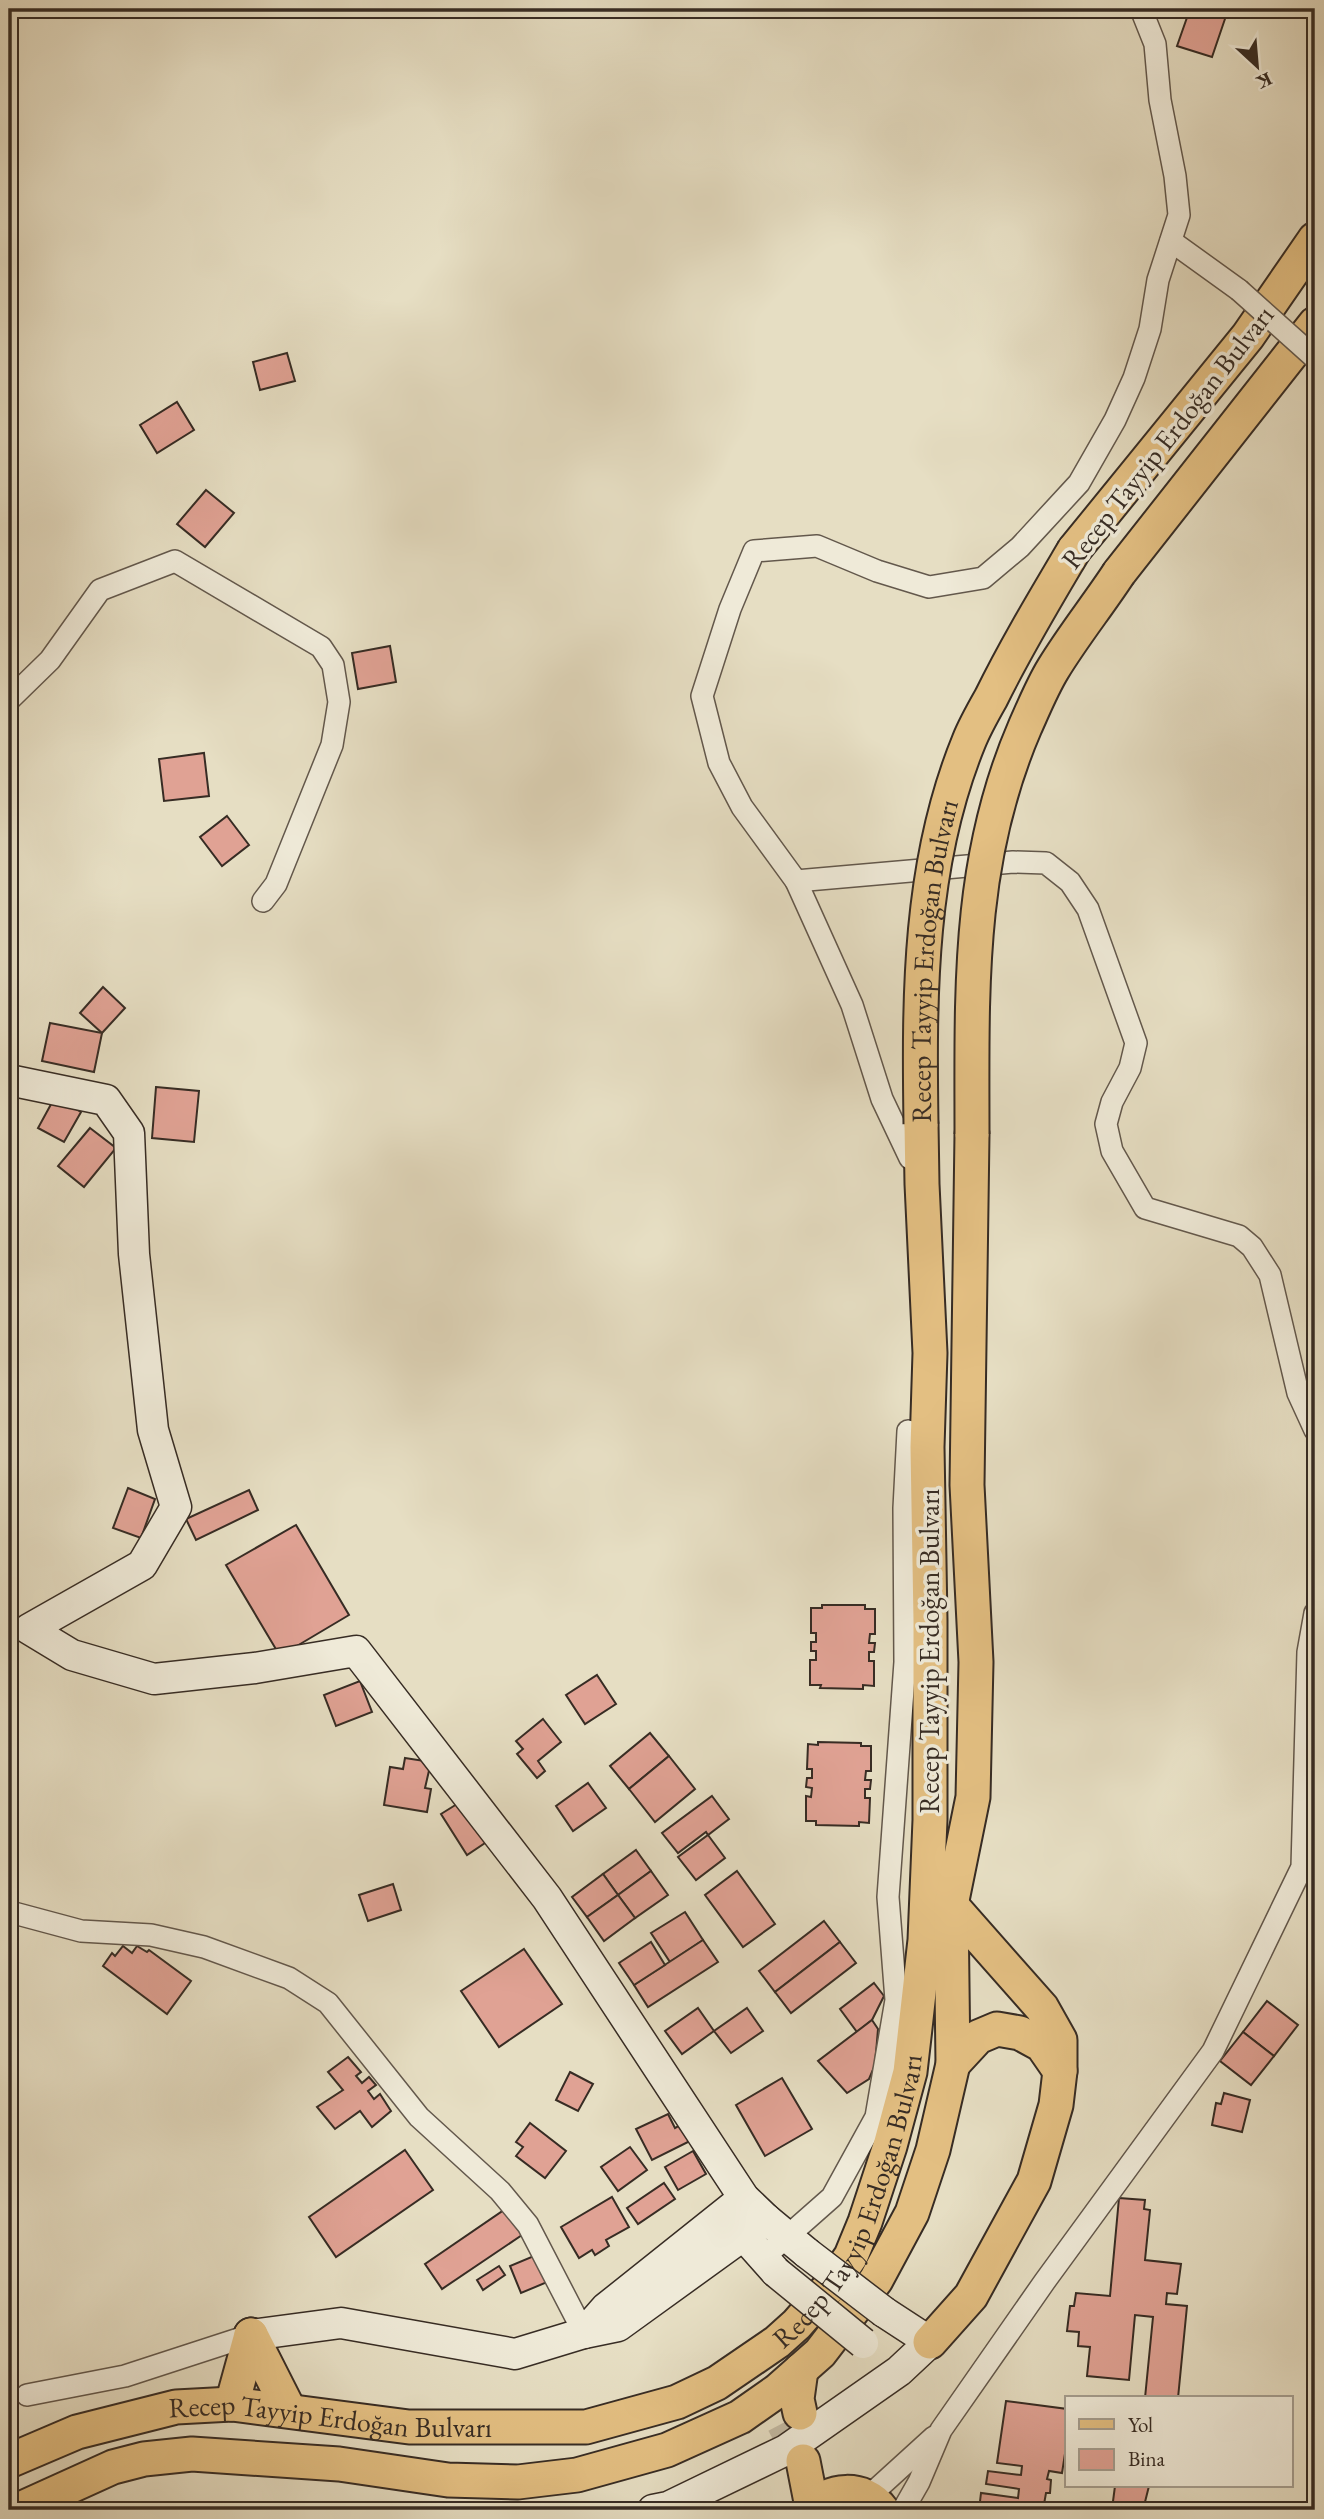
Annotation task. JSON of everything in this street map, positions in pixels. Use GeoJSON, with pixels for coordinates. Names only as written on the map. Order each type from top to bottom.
{"type":"FeatureCollection","features":[{"type":"Feature","properties":{"kind":"main road","name":"Recep Tayyip Erdoğan Bulvarı"},"geometry":{"type":"LineString","coordinates":[[9,2461],[76,2432],[176,2407],[232,2404],[409,2427],[586,2427],[677,2402],[718,2383],[777,2342],[814,2304],[851,2256],[886,2158],[910,2072],[925,1940],[930,1820],[927,1447],[930,1353],[922,1184],[919,1031],[927,904],[942,824],[969,741],[1019,642],[1074,550],[1248,336],[1315,240]]}},
{"type":"Feature","properties":{"kind":"main road","name":"Recep Tayyip Erdoğan Bulvarı"},"geometry":{"type":"LineString","coordinates":[[18,2510],[113,2468],[144,2459],[192,2454],[339,2464],[448,2480],[518,2482],[577,2475],[667,2450],[740,2417],[781,2413],[801,2370],[820,2353],[876,2280],[912,2213],[933,2150],[953,2064],[951,1905],[973,1797],[976,1662],[967,1485],[972,1010],[976,912],[985,852],[1000,792],[1024,729],[1053,669],[1119,573],[1315,324]]}},
{"type":"Feature","properties":{"kind":"main road"},"geometry":{"type":"LineString","coordinates":[[930,2342],[971,2295],[1034,2182],[1056,2105],[1060,2071],[1060,2040],[1042,2008],[951,1905]]}},
{"type":"Feature","properties":{"kind":"main road"},"geometry":{"type":"LineString","coordinates":[[953,2064],[978,2037],[997,2029],[1020,2033],[1042,2045],[1060,2071]]}},
{"type":"Feature","properties":{"kind":"main road"},"geometry":{"type":"LineString","coordinates":[[251,2335],[289,2410]]}},
{"type":"Feature","properties":{"kind":"main road"},"geometry":{"type":"LineString","coordinates":[[232,2404],[251,2335]]}},
{"type":"Feature","properties":{"kind":"main road"},"geometry":{"type":"LineString","coordinates":[[811,2456],[842,2503]]}},
{"type":"Feature","properties":{"kind":"street"},"geometry":{"type":"LineString","coordinates":[[910,1158],[882,1099],[852,1005],[796,881],[742,807],[719,763],[702,696],[730,609],[754,551],[817,546],[877,571],[929,587],[983,578],[1020,547],[1079,484],[1109,431],[1134,378],[1150,329],[1158,279],[1179,215],[1175,176],[1160,100],[1155,44],[1141,9]]}},
{"type":"Feature","properties":{"kind":"street"},"geometry":{"type":"LineString","coordinates":[[1171,241],[1239,290],[1315,358]]}},
{"type":"Feature","properties":{"kind":"street"},"geometry":{"type":"LineString","coordinates":[[9,700],[50,660],[100,590],[175,561],[321,647],[333,665],[339,702],[332,745],[276,884],[263,901]]}},
{"type":"Feature","properties":{"kind":"street"},"geometry":{"type":"LineString","coordinates":[[796,881],[1013,862],[1046,863],[1070,882],[1088,909],[1136,1042],[1130,1068],[1112,1102],[1106,1124],[1112,1151],[1145,1208],[1239,1236],[1252,1247],[1270,1275],[1298,1393],[1315,1430]]}},
{"type":"Feature","properties":{"kind":"street"},"geometry":{"type":"LineString","coordinates":[[9,1080],[106,1100],[129,1133],[134,1254],[153,1430],[176,1507],[142,1565],[29,1629],[72,1655],[154,1679],[255,1668],[356,1651],[547,1898],[744,2198],[776,2236],[930,2342],[899,2371],[786,2449],[668,2507],[653,2510]]}},
{"type":"Feature","properties":{"kind":"street"},"geometry":{"type":"LineString","coordinates":[[27,2395],[125,2376],[251,2335],[341,2323],[515,2354],[584,2333],[618,2326],[776,2236],[832,2197],[876,2117],[896,2000],[888,1897],[905,1662],[904,1508],[908,1431]]}},
{"type":"Feature","properties":{"kind":"street"},"geometry":{"type":"LineString","coordinates":[[903,2510],[919,2482],[941,2430],[1213,2050],[1302,1867],[1308,1652],[1315,1613]]}},
{"type":"Feature","properties":{"kind":"street"},"geometry":{"type":"LineString","coordinates":[[9,1913],[81,1931],[150,1935],[204,1947],[289,1978],[328,2003],[419,2117],[500,2191],[528,2225],[584,2333]]}},
{"type":"Feature","properties":{"kind":"street"},"geometry":{"type":"LineString","coordinates":[[584,2333],[607,2308],[744,2198]]}},
{"type":"Feature","properties":{"kind":"street"},"geometry":{"type":"LineString","coordinates":[[776,2236],[770,2265],[899,2371]]}},
{"type":"Feature","properties":{"kind":"street"},"geometry":{"type":"LineString","coordinates":[[842,2503],[941,2430]]}},
{"type":"Feature","properties":{"kind":"building"},"geometry":{"type":"Polygon","coordinates":[[[1190,9],[1214,9],[1227,13],[1212,57],[1177,46],[1190,9]]]}},
{"type":"Feature","properties":{"kind":"building"},"geometry":{"type":"Polygon","coordinates":[[[287,353],[295,381],[260,390],[253,362],[287,353]]]}},
{"type":"Feature","properties":{"kind":"building"},"geometry":{"type":"Polygon","coordinates":[[[177,402],[194,430],[157,453],[140,425],[177,402]]]}},
{"type":"Feature","properties":{"kind":"building"},"geometry":{"type":"Polygon","coordinates":[[[206,490],[234,513],[205,547],[177,524],[206,490]]]}},
{"type":"Feature","properties":{"kind":"building"},"geometry":{"type":"Polygon","coordinates":[[[390,646],[396,682],[358,689],[352,653],[390,646]]]}},
{"type":"Feature","properties":{"kind":"building"},"geometry":{"type":"Polygon","coordinates":[[[204,753],[209,796],[164,801],[159,759],[204,753]]]}},
{"type":"Feature","properties":{"kind":"building"},"geometry":{"type":"Polygon","coordinates":[[[227,816],[249,845],[222,866],[200,837],[227,816]]]}},
{"type":"Feature","properties":{"kind":"building"},"geometry":{"type":"Polygon","coordinates":[[[103,987],[125,1008],[102,1033],[80,1013],[103,987]]]}},
{"type":"Feature","properties":{"kind":"building"},"geometry":{"type":"Polygon","coordinates":[[[50,1023],[102,1033],[94,1072],[42,1061],[50,1023]]]}},
{"type":"Feature","properties":{"kind":"building"},"geometry":{"type":"Polygon","coordinates":[[[156,1087],[199,1091],[194,1142],[152,1138],[156,1087]]]}},
{"type":"Feature","properties":{"kind":"building"},"geometry":{"type":"Polygon","coordinates":[[[55,1097],[81,1112],[64,1142],[38,1128],[55,1097]]]}},
{"type":"Feature","properties":{"kind":"building"},"geometry":{"type":"Polygon","coordinates":[[[90,1128],[116,1148],[84,1187],[58,1166],[90,1128]]]}},
{"type":"Feature","properties":{"kind":"building"},"geometry":{"type":"Polygon","coordinates":[[[128,1488],[155,1499],[141,1538],[113,1528],[128,1488]]]}},
{"type":"Feature","properties":{"kind":"building"},"geometry":{"type":"Polygon","coordinates":[[[249,1490],[258,1510],[196,1540],[186,1519],[249,1490]]]}},
{"type":"Feature","properties":{"kind":"building"},"geometry":{"type":"Polygon","coordinates":[[[296,1525],[349,1615],[280,1656],[226,1565],[296,1525]]]}},
{"type":"Feature","properties":{"kind":"building"},"geometry":{"type":"Polygon","coordinates":[[[822,1605],[865,1605],[865,1609],[875,1609],[875,1634],[870,1634],[869,1643],[875,1643],[874,1652],[869,1652],[869,1661],[874,1661],[874,1686],[863,1685],[863,1689],[820,1688],[821,1685],[810,1685],[810,1660],[816,1660],[816,1651],[811,1651],[811,1642],[816,1642],[816,1633],[811,1633],[811,1608],[822,1608],[822,1605]]]}},
{"type":"Feature","properties":{"kind":"building"},"geometry":{"type":"Polygon","coordinates":[[[597,1675],[616,1704],[585,1724],[566,1695],[597,1675]]]}},
{"type":"Feature","properties":{"kind":"building"},"geometry":{"type":"Polygon","coordinates":[[[360,1681],[372,1712],[336,1726],[324,1695],[360,1681]]]}},
{"type":"Feature","properties":{"kind":"building"},"geometry":{"type":"Polygon","coordinates":[[[543,1719],[561,1742],[538,1761],[545,1771],[537,1778],[517,1754],[523,1749],[516,1741],[543,1719]]]}},
{"type":"Feature","properties":{"kind":"building"},"geometry":{"type":"Polygon","coordinates":[[[650,1733],[669,1756],[629,1789],[610,1766],[650,1733]]]}},
{"type":"Feature","properties":{"kind":"building"},"geometry":{"type":"Polygon","coordinates":[[[818,1742],[861,1743],[861,1746],[871,1746],[871,1771],[866,1771],[865,1780],[871,1780],[870,1789],[865,1789],[865,1798],[870,1798],[869,1823],[859,1822],[859,1826],[816,1825],[816,1821],[806,1821],[806,1796],[811,1797],[812,1788],[806,1787],[807,1778],[812,1778],[812,1769],[807,1769],[808,1744],[818,1745],[818,1742]]]}},
{"type":"Feature","properties":{"kind":"building"},"geometry":{"type":"Polygon","coordinates":[[[669,1756],[695,1789],[655,1822],[629,1789],[669,1756]]]}},
{"type":"Feature","properties":{"kind":"building"},"geometry":{"type":"Polygon","coordinates":[[[405,1758],[431,1762],[425,1788],[431,1789],[427,1812],[384,1805],[390,1767],[403,1769],[405,1758]]]}},
{"type":"Feature","properties":{"kind":"building"},"geometry":{"type":"Polygon","coordinates":[[[588,1783],[606,1808],[573,1831],[556,1806],[588,1783]]]}},
{"type":"Feature","properties":{"kind":"building"},"geometry":{"type":"Polygon","coordinates":[[[712,1796],[729,1819],[678,1853],[662,1833],[712,1796]]]}},
{"type":"Feature","properties":{"kind":"building"},"geometry":{"type":"Polygon","coordinates":[[[465,1799],[491,1839],[467,1855],[441,1814],[465,1799]]]}},
{"type":"Feature","properties":{"kind":"building"},"geometry":{"type":"Polygon","coordinates":[[[708,1835],[725,1858],[696,1880],[678,1857],[708,1835]]]}},
{"type":"Feature","properties":{"kind":"building"},"geometry":{"type":"Polygon","coordinates":[[[636,1850],[651,1871],[618,1895],[603,1874],[636,1850]]]}},
{"type":"Feature","properties":{"kind":"building"},"geometry":{"type":"Polygon","coordinates":[[[651,1871],[668,1895],[635,1918],[618,1895],[651,1871]]]}},
{"type":"Feature","properties":{"kind":"building"},"geometry":{"type":"Polygon","coordinates":[[[737,1871],[775,1924],[743,1947],[705,1895],[737,1871]]]}},
{"type":"Feature","properties":{"kind":"building"},"geometry":{"type":"Polygon","coordinates":[[[603,1874],[618,1895],[587,1917],[572,1897],[603,1874]]]}},
{"type":"Feature","properties":{"kind":"building"},"geometry":{"type":"Polygon","coordinates":[[[393,1884],[401,1910],[368,1921],[359,1895],[393,1884]]]}},
{"type":"Feature","properties":{"kind":"building"},"geometry":{"type":"Polygon","coordinates":[[[618,1895],[635,1918],[604,1941],[587,1917],[618,1895]]]}},
{"type":"Feature","properties":{"kind":"building"},"geometry":{"type":"Polygon","coordinates":[[[685,1912],[703,1940],[670,1962],[651,1933],[685,1912]]]}},
{"type":"Feature","properties":{"kind":"building"},"geometry":{"type":"Polygon","coordinates":[[[824,1921],[840,1942],[775,1992],[759,1971],[824,1921]]]}},
{"type":"Feature","properties":{"kind":"building"},"geometry":{"type":"Polygon","coordinates":[[[703,1940],[718,1962],[648,2007],[634,1985],[703,1940]]]}},
{"type":"Feature","properties":{"kind":"building"},"geometry":{"type":"Polygon","coordinates":[[[651,1942],[665,1965],[634,1985],[619,1963],[651,1942]]]}},
{"type":"Feature","properties":{"kind":"building"},"geometry":{"type":"Polygon","coordinates":[[[840,1942],[856,1963],[791,2013],[775,1992],[840,1942]]]}},
{"type":"Feature","properties":{"kind":"building"},"geometry":{"type":"Polygon","coordinates":[[[123,1946],[132,1953],[137,1946],[147,1952],[149,1950],[191,1981],[167,2014],[103,1966],[112,1953],[115,1956],[123,1946]]]}},
{"type":"Feature","properties":{"kind":"building"},"geometry":{"type":"Polygon","coordinates":[[[524,1949],[562,2004],[499,2047],[461,1991],[524,1949]]]}},
{"type":"Feature","properties":{"kind":"building"},"geometry":{"type":"Polygon","coordinates":[[[874,1983],[884,1996],[872,2020],[857,2032],[840,2009],[874,1983]]]}},
{"type":"Feature","properties":{"kind":"building"},"geometry":{"type":"Polygon","coordinates":[[[1267,2001],[1298,2025],[1274,2056],[1243,2032],[1267,2001]]]}},
{"type":"Feature","properties":{"kind":"building"},"geometry":{"type":"Polygon","coordinates":[[[698,2008],[714,2031],[682,2054],[665,2031],[698,2008]]]}},
{"type":"Feature","properties":{"kind":"building"},"geometry":{"type":"Polygon","coordinates":[[[747,2008],[763,2031],[731,2053],[714,2031],[747,2008]]]}},
{"type":"Feature","properties":{"kind":"building"},"geometry":{"type":"Polygon","coordinates":[[[872,2020],[878,2029],[875,2065],[869,2079],[847,2093],[818,2061],[872,2020]]]}},
{"type":"Feature","properties":{"kind":"building"},"geometry":{"type":"Polygon","coordinates":[[[1243,2032],[1274,2056],[1251,2085],[1220,2061],[1243,2032]]]}},
{"type":"Feature","properties":{"kind":"building"},"geometry":{"type":"Polygon","coordinates":[[[348,2057],[361,2072],[356,2076],[362,2083],[369,2077],[376,2085],[368,2091],[374,2099],[380,2094],[391,2111],[372,2127],[360,2111],[335,2129],[317,2107],[343,2090],[328,2072],[348,2057]]]}},
{"type":"Feature","properties":{"kind":"building"},"geometry":{"type":"Polygon","coordinates":[[[570,2072],[593,2084],[578,2111],[556,2100],[570,2072]]]}},
{"type":"Feature","properties":{"kind":"building"},"geometry":{"type":"Polygon","coordinates":[[[782,2078],[812,2129],[765,2156],[736,2105],[782,2078]]]}},
{"type":"Feature","properties":{"kind":"building"},"geometry":{"type":"Polygon","coordinates":[[[1224,2093],[1250,2100],[1242,2132],[1212,2125],[1216,2103],[1221,2104],[1224,2093]]]}},
{"type":"Feature","properties":{"kind":"building"},"geometry":{"type":"Polygon","coordinates":[[[668,2114],[675,2128],[682,2124],[690,2141],[652,2160],[636,2129],[668,2114]]]}},
{"type":"Feature","properties":{"kind":"building"},"geometry":{"type":"Polygon","coordinates":[[[530,2123],[566,2151],[545,2178],[516,2156],[523,2147],[516,2142],[530,2123]]]}},
{"type":"Feature","properties":{"kind":"building"},"geometry":{"type":"Polygon","coordinates":[[[630,2147],[647,2170],[618,2191],[601,2167],[630,2147]]]}},
{"type":"Feature","properties":{"kind":"building"},"geometry":{"type":"Polygon","coordinates":[[[405,2150],[433,2190],[336,2257],[309,2217],[405,2150]]]}},
{"type":"Feature","properties":{"kind":"building"},"geometry":{"type":"Polygon","coordinates":[[[693,2151],[706,2174],[678,2190],[665,2167],[693,2151]]]}},
{"type":"Feature","properties":{"kind":"building"},"geometry":{"type":"Polygon","coordinates":[[[664,2183],[675,2199],[638,2224],[627,2208],[664,2183]]]}},
{"type":"Feature","properties":{"kind":"building"},"geometry":{"type":"Polygon","coordinates":[[[612,2197],[629,2227],[606,2240],[609,2246],[595,2255],[592,2250],[579,2258],[561,2227],[612,2197]]]}},
{"type":"Feature","properties":{"kind":"building"},"geometry":{"type":"Polygon","coordinates":[[[1119,2198],[1145,2200],[1144,2209],[1150,2210],[1145,2260],[1181,2264],[1177,2294],[1167,2293],[1166,2304],[1187,2306],[1178,2396],[1145,2396],[1153,2317],[1135,2315],[1129,2380],[1087,2376],[1090,2347],[1078,2346],[1079,2332],[1067,2331],[1070,2306],[1074,2306],[1076,2293],[1110,2296],[1119,2198]]]}},
{"type":"Feature","properties":{"kind":"building"},"geometry":{"type":"Polygon","coordinates":[[[504,2210],[522,2235],[442,2289],[425,2264],[504,2210]]]}},
{"type":"Feature","properties":{"kind":"building"},"geometry":{"type":"Polygon","coordinates":[[[541,2253],[552,2280],[521,2293],[510,2266],[541,2253]]]}},
{"type":"Feature","properties":{"kind":"building"},"geometry":{"type":"Polygon","coordinates":[[[499,2266],[505,2275],[483,2290],[477,2280],[499,2266]]]}},
{"type":"Feature","properties":{"kind":"building"},"geometry":{"type":"Polygon","coordinates":[[[1006,2401],[1065,2409],[1065,2454],[1062,2473],[1049,2471],[1047,2479],[1051,2480],[1050,2493],[1046,2493],[1043,2510],[979,2510],[981,2493],[1018,2498],[1019,2489],[986,2484],[988,2471],[1021,2475],[1022,2466],[997,2463],[1006,2401]]]}},
{"type":"Feature","properties":{"kind":"building"},"geometry":{"type":"Polygon","coordinates":[[[1115,2488],[1148,2488],[1143,2510],[1071,2510],[1072,2503],[1112,2509],[1115,2488]]]}},
{"type":"Feature","properties":{"kind":"tunnel"},"geometry":{"type":"LineString","coordinates":[[783,2423],[803,2461]]}}]}
